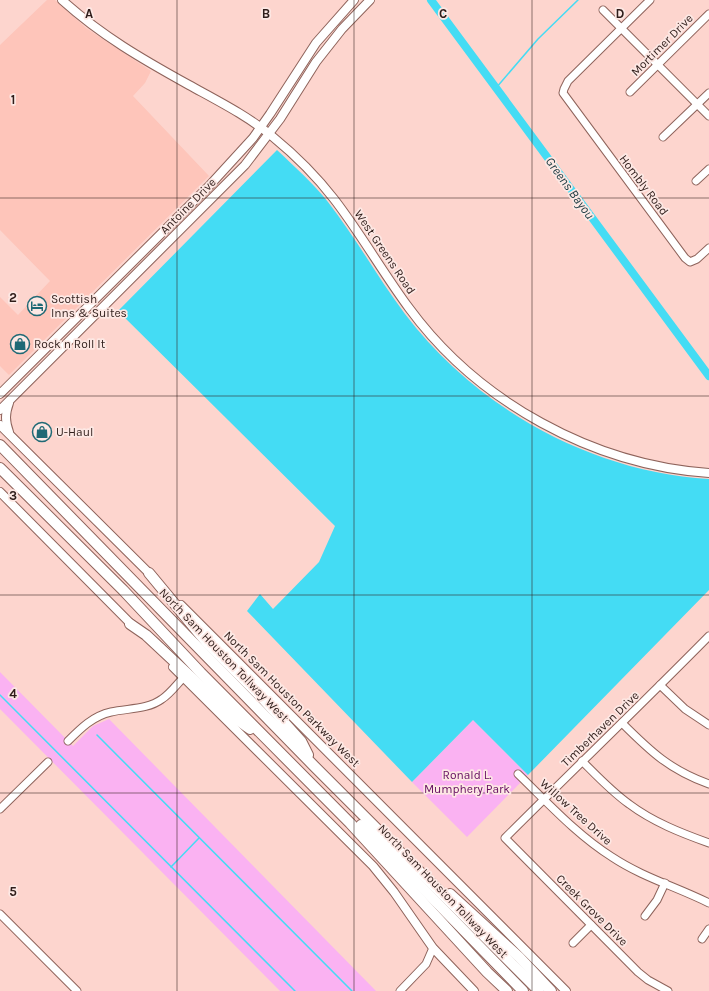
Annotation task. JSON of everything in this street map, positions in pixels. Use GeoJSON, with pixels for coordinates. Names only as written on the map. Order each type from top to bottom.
{"type":"FeatureCollection","features":[{"type":"Feature","properties":{"kind":"highway","name":"North Sam Houston Tollway West"},"geometry":{"type":"LineString","coordinates":[[0,445],[314,766],[539,991]]}},
{"type":"Feature","properties":{"kind":"highway","name":"North Sam Houston Tollway West"},"geometry":{"type":"LineString","coordinates":[[0,468],[123,590],[164,635],[350,823],[487,972],[507,991]]}},
{"type":"Feature","properties":{"kind":"highway"},"geometry":{"type":"LineString","coordinates":[[150,574],[207,643],[263,699],[301,741],[314,766]]}},
{"type":"Feature","properties":{"kind":"highway","name":"North Sam Houston Tollway West"},"geometry":{"type":"LineString","coordinates":[[123,590],[205,668],[523,991]]}},
{"type":"Feature","properties":{"kind":"highway"},"geometry":{"type":"LineString","coordinates":[[130,624],[146,634],[236,718],[280,752]]}},
{"type":"Feature","properties":{"kind":"highway","name":"North Sam Houston Tollway West"},"geometry":{"type":"LineString","coordinates":[[430,881],[469,910],[519,957],[551,991]]}},
{"type":"Feature","properties":{"kind":"main road","name":"West Greens Road"},"geometry":{"type":"LineString","coordinates":[[62,0],[86,21],[118,44],[242,114],[269,134],[309,171],[333,198],[398,292],[425,328],[466,369],[484,384],[532,417],[584,443],[639,461],[683,470],[709,473]]}},
{"type":"Feature","properties":{"kind":"main road","name":"Antoine Drive"},"geometry":{"type":"LineString","coordinates":[[1,393],[155,241],[243,150],[261,127],[316,43],[354,0]]}},
{"type":"Feature","properties":{"kind":"main road","name":"Antoine Drive"},"geometry":{"type":"LineString","coordinates":[[0,410],[245,165],[269,134],[316,62],[342,29],[369,0]]}},
{"type":"Feature","properties":{"kind":"main road"},"geometry":{"type":"LineString","coordinates":[[307,56],[316,62]]}},
{"type":"Feature","properties":{"kind":"main road"},"geometry":{"type":"LineString","coordinates":[[210,185],[218,193]]}},
{"type":"Feature","properties":{"kind":"main road"},"geometry":{"type":"LineString","coordinates":[[155,241],[162,248]]}},
{"type":"Feature","properties":{"kind":"main road"},"geometry":{"type":"LineString","coordinates":[[101,294],[108,302]]}},
{"type":"Feature","properties":{"kind":"main road"},"geometry":{"type":"LineString","coordinates":[[46,349],[53,357]]}},
{"type":"Feature","properties":{"kind":"main road"},"geometry":{"type":"LineString","coordinates":[[9,401],[5,414],[5,422],[10,434]]}},
{"type":"Feature","properties":{"kind":"main road","name":"North Sam Houston Parkway West"},"geometry":{"type":"LineString","coordinates":[[0,425],[566,991]]}},
{"type":"Feature","properties":{"kind":"main road"},"geometry":{"type":"LineString","coordinates":[[0,432],[10,434]]}},
{"type":"Feature","properties":{"kind":"main road"},"geometry":{"type":"LineString","coordinates":[[0,492],[373,866],[394,892],[433,948],[474,991]]}},
{"type":"Feature","properties":{"kind":"street"},"geometry":{"type":"LineString","coordinates":[[622,28],[650,0]]}},
{"type":"Feature","properties":{"kind":"street"},"geometry":{"type":"LineString","coordinates":[[604,10],[709,116]]}},
{"type":"Feature","properties":{"kind":"street","name":"Mortimer Drive"},"geometry":{"type":"LineString","coordinates":[[630,92],[709,14]]}},
{"type":"Feature","properties":{"kind":"street","name":"Hombly Road"},"geometry":{"type":"LineString","coordinates":[[622,28],[568,81],[563,94],[685,258],[690,262],[698,259],[707,249]]}},
{"type":"Feature","properties":{"kind":"street"},"geometry":{"type":"LineString","coordinates":[[663,137],[709,93]]}},
{"type":"Feature","properties":{"kind":"street"},"geometry":{"type":"LineString","coordinates":[[696,181],[709,169]]}},
{"type":"Feature","properties":{"kind":"street","name":"Timberhaven Drive"},"geometry":{"type":"LineString","coordinates":[[505,838],[709,636]]}},
{"type":"Feature","properties":{"kind":"street"},"geometry":{"type":"LineString","coordinates":[[68,741],[88,722],[99,716],[111,712],[129,710],[148,705],[162,699],[184,677]]}},
{"type":"Feature","properties":{"kind":"street"},"geometry":{"type":"LineString","coordinates":[[660,685],[685,709],[709,726]]}},
{"type":"Feature","properties":{"kind":"street"},"geometry":{"type":"LineString","coordinates":[[622,723],[644,746],[667,764],[687,776],[709,784]]}},
{"type":"Feature","properties":{"kind":"street"},"geometry":{"type":"LineString","coordinates":[[582,761],[619,797],[641,813],[667,826],[709,843]]}},
{"type":"Feature","properties":{"kind":"street"},"geometry":{"type":"LineString","coordinates":[[0,809],[48,762]]}},
{"type":"Feature","properties":{"kind":"street","name":"Willow Tree Drive"},"geometry":{"type":"LineString","coordinates":[[518,774],[574,828],[601,850],[635,871],[709,903]]}},
{"type":"Feature","properties":{"kind":"street","name":"Creek Grove Drive"},"geometry":{"type":"LineString","coordinates":[[505,838],[638,972],[648,980],[668,991]]}},
{"type":"Feature","properties":{"kind":"street"},"geometry":{"type":"LineString","coordinates":[[645,916],[657,900],[665,883]]}},
{"type":"Feature","properties":{"kind":"street"},"geometry":{"type":"LineString","coordinates":[[0,914],[77,991]]}},
{"type":"Feature","properties":{"kind":"street"},"geometry":{"type":"LineString","coordinates":[[573,943],[591,924]]}},
{"type":"Feature","properties":{"kind":"street"},"geometry":{"type":"LineString","coordinates":[[702,939],[709,929]]}},
{"type":"Feature","properties":{"kind":"street"},"geometry":{"type":"LineString","coordinates":[[400,991],[426,964],[433,948]]}},
{"type":"Feature","properties":{"kind":"street"},"geometry":{"type":"LineString","coordinates":[[426,964],[437,960],[444,960]]}},
{"type":"Feature","properties":{"kind":"shaded area"},"geometry":{"type":"Polygon","coordinates":[[[47,0],[55,0],[86,28],[151,71],[145,83],[133,96],[209,176],[9,375],[0,366],[0,297],[18,315],[50,281],[0,230],[0,45],[47,0]]]}},
{"type":"Feature","properties":{"kind":"green space"},"geometry":{"type":"Polygon","coordinates":[[[0,672],[73,746],[93,726],[109,719],[376,991],[280,991],[0,709],[0,672]]]}},
{"type":"Feature","properties":{"kind":"green space","name":"Ronald L. Mumphery Park"},"geometry":{"type":"Polygon","coordinates":[[[473,720],[528,775],[467,837],[412,782],[473,720]]]}},
{"type":"Feature","properties":{"kind":"water"},"geometry":{"type":"Polygon","coordinates":[[[277,150],[328,202],[405,314],[434,348],[466,378],[501,406],[539,429],[580,449],[622,463],[665,474],[709,479],[709,590],[528,775],[473,720],[412,782],[247,611],[260,594],[273,609],[319,562],[335,526],[118,311],[277,150]]]}},
{"type":"Feature","properties":{"kind":"waterway","name":"Greens Bayou"},"geometry":{"type":"LineString","coordinates":[[431,0],[709,376]]}},
{"type":"Feature","properties":{"kind":"waterway"},"geometry":{"type":"LineString","coordinates":[[496,88],[538,39],[578,0]]}},
{"type":"Feature","properties":{"kind":"waterway"},"geometry":{"type":"LineString","coordinates":[[0,695],[295,991]]}},
{"type":"Feature","properties":{"kind":"waterway"},"geometry":{"type":"LineString","coordinates":[[97,735],[352,991]]}},
{"type":"Feature","properties":{"kind":"waterway"},"geometry":{"type":"LineString","coordinates":[[171,867],[199,838]]}},
{"type":"Feature","properties":{"kind":"place","name":"Scottish Inns & Suites"},"geometry":{"type":"Point","coordinates":[37,306]}},
{"type":"Feature","properties":{"kind":"place","name":"Rock n Roll It"},"geometry":{"type":"Point","coordinates":[20,344]}},
{"type":"Feature","properties":{"kind":"place","name":"U-Haul"},"geometry":{"type":"Point","coordinates":[42,432]}}]}
